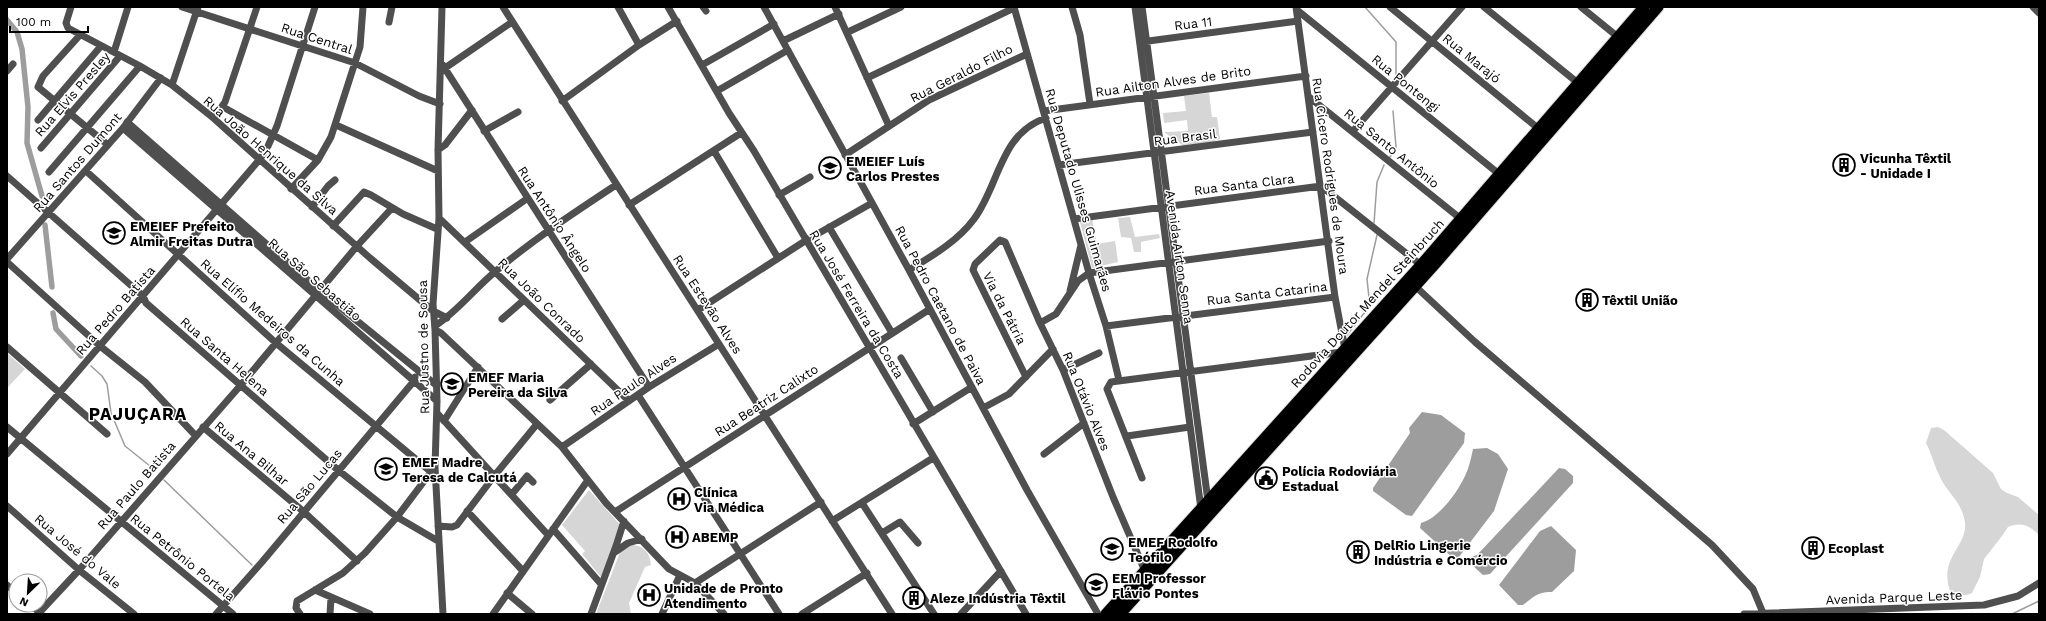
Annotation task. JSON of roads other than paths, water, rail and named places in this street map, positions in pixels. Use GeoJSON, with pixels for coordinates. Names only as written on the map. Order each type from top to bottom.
{"type":"FeatureCollection","features":[{"type":"Feature","properties":{"kind":"highway","name":"Rodovia Doutor Mendel Steinbruch"},"geometry":{"type":"LineString","coordinates":[[1106,614],[1421,265],[1644,7]]}},
{"type":"Feature","properties":{"kind":"highway","name":"Rodovia Doutor Mendel Steinbruch"},"geometry":{"type":"LineString","coordinates":[[1120,614],[1415,286],[1658,7]]}},
{"type":"Feature","properties":{"kind":"street","name":"Rua João Henrique da Silva"},"geometry":{"type":"LineString","coordinates":[[71,7],[67,27],[172,85],[211,116],[333,226],[433,311],[447,318]]}},
{"type":"Feature","properties":{"kind":"street"},"geometry":{"type":"LineString","coordinates":[[117,54],[128,7]]}},
{"type":"Feature","properties":{"kind":"street","name":"Rua Central"},"geometry":{"type":"LineString","coordinates":[[182,7],[197,9],[355,63],[419,96],[440,104]]}},
{"type":"Feature","properties":{"kind":"street"},"geometry":{"type":"LineString","coordinates":[[211,116],[223,107],[257,7]]}},
{"type":"Feature","properties":{"kind":"street","name":"Rua Pedro Batista"},"geometry":{"type":"LineString","coordinates":[[7,454],[260,159],[273,136],[315,7]]}},
{"type":"Feature","properties":{"kind":"street"},"geometry":{"type":"LineString","coordinates":[[291,189],[318,160],[336,125],[362,36],[363,7]]}},
{"type":"Feature","properties":{"kind":"street"},"geometry":{"type":"LineString","coordinates":[[389,22],[392,7]]}},
{"type":"Feature","properties":{"kind":"street","name":"Rua Justno de Sousa"},"geometry":{"type":"LineString","coordinates":[[442,7],[443,66],[438,150],[439,218],[437,229],[433,311],[435,328],[437,401],[433,469],[444,614]]}},
{"type":"Feature","properties":{"kind":"street","name":"Rua Estevão Alves"},"geometry":{"type":"LineString","coordinates":[[502,7],[765,414],[892,614]]}},
{"type":"Feature","properties":{"kind":"street"},"geometry":{"type":"LineString","coordinates":[[618,7],[639,46]]}},
{"type":"Feature","properties":{"kind":"street","name":"Rua José Ferreira da Costa"},"geometry":{"type":"LineString","coordinates":[[668,7],[1026,614]]}},
{"type":"Feature","properties":{"kind":"street","name":"Rua Pedro Caetano de Paiva"},"geometry":{"type":"LineString","coordinates":[[764,7],[909,270],[1038,510],[1098,614]]}},
{"type":"Feature","properties":{"kind":"street"},"geometry":{"type":"LineString","coordinates":[[835,7],[848,32],[889,126]]}},
{"type":"Feature","properties":{"kind":"street"},"geometry":{"type":"LineString","coordinates":[[848,32],[901,7]]}},
{"type":"Feature","properties":{"kind":"street"},"geometry":{"type":"LineString","coordinates":[[867,78],[1014,7]]}},
{"type":"Feature","properties":{"kind":"street","name":"Rua Deputado Ulisses Guimarães"},"geometry":{"type":"LineString","coordinates":[[1014,7],[1060,165],[1089,274],[1106,326],[1115,381],[1107,388],[1127,436]]}},
{"type":"Feature","properties":{"kind":"street"},"geometry":{"type":"LineString","coordinates":[[1072,7],[1080,35],[1090,104]]}},
{"type":"Feature","properties":{"kind":"street","name":"Avenida Airton Senna"},"geometry":{"type":"LineString","coordinates":[[1135,7],[1142,41],[1150,98],[1154,153],[1168,262],[1196,415],[1204,505]]}},
{"type":"Feature","properties":{"kind":"street","name":"Avenida Airton Senna"},"geometry":{"type":"LineString","coordinates":[[1142,7],[1142,41]]}},
{"type":"Feature","properties":{"kind":"street","name":"Rua Marajó"},"geometry":{"type":"LineString","coordinates":[[1390,7],[1539,129]]}},
{"type":"Feature","properties":{"kind":"street"},"geometry":{"type":"LineString","coordinates":[[1353,132],[1462,7]]}},
{"type":"Feature","properties":{"kind":"street"},"geometry":{"type":"LineString","coordinates":[[1484,7],[1578,83]]}},
{"type":"Feature","properties":{"kind":"street"},"geometry":{"type":"LineString","coordinates":[[1581,7],[1618,37]]}},
{"type":"Feature","properties":{"kind":"street"},"geometry":{"type":"LineString","coordinates":[[2033,7],[2039,13]]}},
{"type":"Feature","properties":{"kind":"street"},"geometry":{"type":"LineString","coordinates":[[172,85],[197,9]]}},
{"type":"Feature","properties":{"kind":"street","name":"Rua Cícero Rodrigues de Moura"},"geometry":{"type":"LineString","coordinates":[[1296,9],[1343,350]]}},
{"type":"Feature","properties":{"kind":"street","name":"Rua Pontengi"},"geometry":{"type":"LineString","coordinates":[[1296,9],[1499,174]]}},
{"type":"Feature","properties":{"kind":"street"},"geometry":{"type":"LineString","coordinates":[[783,42],[839,14]]}},
{"type":"Feature","properties":{"kind":"street"},"geometry":{"type":"LineString","coordinates":[[562,101],[677,21]]}},
{"type":"Feature","properties":{"kind":"street","name":"Rua 11"},"geometry":{"type":"LineString","coordinates":[[1142,41],[1298,21]]}},
{"type":"Feature","properties":{"kind":"street"},"geometry":{"type":"LineString","coordinates":[[443,66],[512,22]]}},
{"type":"Feature","properties":{"kind":"street"},"geometry":{"type":"LineString","coordinates":[[702,65],[774,24]]}},
{"type":"Feature","properties":{"kind":"street"},"geometry":{"type":"LineString","coordinates":[[80,35],[40,79],[38,88],[88,127],[108,145]]}},
{"type":"Feature","properties":{"kind":"street"},"geometry":{"type":"LineString","coordinates":[[38,120],[101,46]]}},
{"type":"Feature","properties":{"kind":"street"},"geometry":{"type":"LineString","coordinates":[[717,91],[788,50]]}},
{"type":"Feature","properties":{"kind":"street","name":"Rua Elvis Presley"},"geometry":{"type":"LineString","coordinates":[[42,148],[71,114],[117,54]]}},
{"type":"Feature","properties":{"kind":"street","name":"Rua Geraldo Filho"},"geometry":{"type":"LineString","coordinates":[[845,155],[929,100],[1027,54]]}},
{"type":"Feature","properties":{"kind":"street"},"geometry":{"type":"LineString","coordinates":[[7,70],[13,64]]}},
{"type":"Feature","properties":{"kind":"street"},"geometry":{"type":"LineString","coordinates":[[49,172],[140,66]]}},
{"type":"Feature","properties":{"kind":"street","name":"Rua Antônio Ângelo"},"geometry":{"type":"LineString","coordinates":[[443,66],[649,387]]}},
{"type":"Feature","properties":{"kind":"street","name":"Rua Ailton Alves de Brito"},"geometry":{"type":"LineString","coordinates":[[909,270],[943,250],[971,223],[980,209],[1004,156],[1013,141],[1045,115],[1090,104],[1150,98],[1306,76]]}},
{"type":"Feature","properties":{"kind":"street","name":"Rua Santos Dumont"},"geometry":{"type":"LineString","coordinates":[[7,260],[125,125],[161,78]]}},
{"type":"Feature","properties":{"kind":"street","name":"Rua Santo Antônio"},"geometry":{"type":"LineString","coordinates":[[1309,97],[1461,219]]}},
{"type":"Feature","properties":{"kind":"street","name":"Avenida Airton Senna"},"geometry":{"type":"LineString","coordinates":[[1150,98],[1162,152],[1176,261],[1179,316]]}},
{"type":"Feature","properties":{"kind":"street"},"geometry":{"type":"LineString","coordinates":[[223,107],[318,160]]}},
{"type":"Feature","properties":{"kind":"street"},"geometry":{"type":"LineString","coordinates":[[438,150],[446,145],[472,110]]}},
{"type":"Feature","properties":{"kind":"street"},"geometry":{"type":"LineString","coordinates":[[484,131],[518,112]]}},
{"type":"Feature","properties":{"kind":"street","name":"Rua São Sebastião"},"geometry":{"type":"LineString","coordinates":[[125,125],[220,206],[283,256],[350,324],[436,385]]}},
{"type":"Feature","properties":{"kind":"street"},"geometry":{"type":"LineString","coordinates":[[336,125],[438,171]]}},
{"type":"Feature","properties":{"kind":"street","name":"Rua Brasil"},"geometry":{"type":"LineString","coordinates":[[1060,165],[1313,132]]}},
{"type":"Feature","properties":{"kind":"street"},"geometry":{"type":"LineString","coordinates":[[629,205],[742,133]]}},
{"type":"Feature","properties":{"kind":"street"},"geometry":{"type":"LineString","coordinates":[[714,151],[778,258]]}},
{"type":"Feature","properties":{"kind":"street","name":"Rua Elífio Medeiros da Cunha"},"geometry":{"type":"LineString","coordinates":[[86,171],[276,343],[376,426],[433,469]]}},
{"type":"Feature","properties":{"kind":"street","name":"Rua Santa Helena"},"geometry":{"type":"LineString","coordinates":[[7,176],[143,296],[146,303],[338,470],[396,517],[438,541]]}},
{"type":"Feature","properties":{"kind":"street"},"geometry":{"type":"LineString","coordinates":[[779,195],[810,176]]}},
{"type":"Feature","properties":{"kind":"street"},"geometry":{"type":"LineString","coordinates":[[312,207],[328,186],[335,180]]}},
{"type":"Feature","properties":{"kind":"street"},"geometry":{"type":"LineString","coordinates":[[616,185],[548,230],[495,271],[435,328],[562,447],[615,512],[669,569],[695,583],[724,614]]}},
{"type":"Feature","properties":{"kind":"street"},"geometry":{"type":"LineString","coordinates":[[1321,186],[1421,265]]}},
{"type":"Feature","properties":{"kind":"street","name":"Rua Santa Clara"},"geometry":{"type":"LineString","coordinates":[[1074,218],[1321,186]]}},
{"type":"Feature","properties":{"kind":"street"},"geometry":{"type":"LineString","coordinates":[[333,226],[361,193],[367,193],[392,208],[437,229]]}},
{"type":"Feature","properties":{"kind":"street"},"geometry":{"type":"LineString","coordinates":[[466,242],[528,198]]}},
{"type":"Feature","properties":{"kind":"street"},"geometry":{"type":"LineString","coordinates":[[698,310],[805,241],[872,203]]}},
{"type":"Feature","properties":{"kind":"street","name":"Rua São Sebastião"},"geometry":{"type":"LineString","coordinates":[[220,206],[277,262],[355,318],[414,381],[437,401]]}},
{"type":"Feature","properties":{"kind":"street","name":"Rua Paulo Batista"},"geometry":{"type":"LineString","coordinates":[[40,614],[195,435],[240,386],[317,292],[392,208]]}},
{"type":"Feature","properties":{"kind":"street","name":"Rua João Conrado"},"geometry":{"type":"LineString","coordinates":[[439,218],[466,242],[629,401]]}},
{"type":"Feature","properties":{"kind":"street"},"geometry":{"type":"LineString","coordinates":[[829,227],[892,333]]}},
{"type":"Feature","properties":{"kind":"street","name":"Via da Pátria"},"geometry":{"type":"LineString","coordinates":[[1005,242],[999,241],[975,264],[973,270],[1026,377]]}},
{"type":"Feature","properties":{"kind":"street"},"geometry":{"type":"LineString","coordinates":[[1040,323],[1056,314],[1078,281],[1089,274],[1329,241]]}},
{"type":"Feature","properties":{"kind":"street","name":"Rua Otávio Alves"},"geometry":{"type":"LineString","coordinates":[[1005,242],[1040,323],[1063,370],[1145,571]]}},
{"type":"Feature","properties":{"kind":"street"},"geometry":{"type":"LineString","coordinates":[[1070,292],[1072,278],[1081,245]]}},
{"type":"Feature","properties":{"kind":"street"},"geometry":{"type":"LineString","coordinates":[[277,262],[283,256]]}},
{"type":"Feature","properties":{"kind":"street"},"geometry":{"type":"LineString","coordinates":[[7,260],[100,346],[145,382],[195,435]]}},
{"type":"Feature","properties":{"kind":"street"},"geometry":{"type":"LineString","coordinates":[[1415,286],[1475,342],[1712,545],[1753,589],[1763,613]]}},
{"type":"Feature","properties":{"kind":"street","name":"Rua Santa Catarina"},"geometry":{"type":"LineString","coordinates":[[1106,326],[1335,297]]}},
{"type":"Feature","properties":{"kind":"street"},"geometry":{"type":"LineString","coordinates":[[502,319],[524,300]]}},
{"type":"Feature","properties":{"kind":"street","name":"Rua Beatriz Calixto"},"geometry":{"type":"LineString","coordinates":[[615,512],[930,309]]}},
{"type":"Feature","properties":{"kind":"street"},"geometry":{"type":"LineString","coordinates":[[350,324],[355,318]]}},
{"type":"Feature","properties":{"kind":"street","name":"Rua Paulo Alves"},"geometry":{"type":"LineString","coordinates":[[562,447],[638,394],[719,344]]}},
{"type":"Feature","properties":{"kind":"street"},"geometry":{"type":"LineString","coordinates":[[7,347],[107,434]]}},
{"type":"Feature","properties":{"kind":"street"},"geometry":{"type":"LineString","coordinates":[[983,408],[1009,394],[1053,350]]}},
{"type":"Feature","properties":{"kind":"street"},"geometry":{"type":"LineString","coordinates":[[1115,381],[1343,350]]}},
{"type":"Feature","properties":{"kind":"street"},"geometry":{"type":"LineString","coordinates":[[1063,370],[1099,353]]}},
{"type":"Feature","properties":{"kind":"street"},"geometry":{"type":"LineString","coordinates":[[901,358],[933,412]]}},
{"type":"Feature","properties":{"kind":"street"},"geometry":{"type":"LineString","coordinates":[[550,400],[591,364]]}},
{"type":"Feature","properties":{"kind":"street"},"geometry":{"type":"LineString","coordinates":[[444,420],[478,367]]}},
{"type":"Feature","properties":{"kind":"street","name":"Rua São Lucas"},"geometry":{"type":"LineString","coordinates":[[216,614],[414,381],[417,371]]}},
{"type":"Feature","properties":{"kind":"street","name":"Avenida Airton Senna"},"geometry":{"type":"LineString","coordinates":[[1187,372],[1188,416],[1204,505]]}},
{"type":"Feature","properties":{"kind":"street"},"geometry":{"type":"LineString","coordinates":[[913,424],[972,387]]}},
{"type":"Feature","properties":{"kind":"street"},"geometry":{"type":"LineString","coordinates":[[638,394],[739,554],[779,614]]}},
{"type":"Feature","properties":{"kind":"street"},"geometry":{"type":"LineString","coordinates":[[437,413],[512,494],[601,584]]}},
{"type":"Feature","properties":{"kind":"street"},"geometry":{"type":"LineString","coordinates":[[1188,416],[1196,415]]}},
{"type":"Feature","properties":{"kind":"street"},"geometry":{"type":"LineString","coordinates":[[1044,454],[1084,423]]}},
{"type":"Feature","properties":{"kind":"street"},"geometry":{"type":"LineString","coordinates":[[438,526],[454,527],[468,511],[494,475],[537,424]]}},
{"type":"Feature","properties":{"kind":"street","name":"Rua Petrônio Portela"},"geometry":{"type":"LineString","coordinates":[[7,427],[233,614]]}},
{"type":"Feature","properties":{"kind":"street","name":"Rua Ana Bilhar"},"geometry":{"type":"LineString","coordinates":[[203,427],[304,512],[357,561]]}},
{"type":"Feature","properties":{"kind":"street"},"geometry":{"type":"LineString","coordinates":[[1142,478],[1127,436],[1190,427]]}},
{"type":"Feature","properties":{"kind":"street"},"geometry":{"type":"LineString","coordinates":[[832,521],[933,458]]}},
{"type":"Feature","properties":{"kind":"street"},"geometry":{"type":"LineString","coordinates":[[300,614],[296,606],[297,601],[343,573],[357,561],[396,517],[433,469]]}},
{"type":"Feature","properties":{"kind":"street"},"geometry":{"type":"LineString","coordinates":[[512,494],[527,476],[532,482]]}},
{"type":"Feature","properties":{"kind":"street"},"geometry":{"type":"LineString","coordinates":[[493,614],[588,480]]}},
{"type":"Feature","properties":{"kind":"street"},"geometry":{"type":"LineString","coordinates":[[695,583],[821,502]]}},
{"type":"Feature","properties":{"kind":"street"},"geometry":{"type":"LineString","coordinates":[[862,503],[934,614]]}},
{"type":"Feature","properties":{"kind":"street","name":"Rua José do Vale"},"geometry":{"type":"LineString","coordinates":[[7,506],[79,570],[134,614]]}},
{"type":"Feature","properties":{"kind":"street"},"geometry":{"type":"LineString","coordinates":[[468,511],[523,571]]}},
{"type":"Feature","properties":{"kind":"street"},"geometry":{"type":"LineString","coordinates":[[590,614],[614,554],[624,521]]}},
{"type":"Feature","properties":{"kind":"street"},"geometry":{"type":"LineString","coordinates":[[882,534],[900,522],[918,543]]}},
{"type":"Feature","properties":{"kind":"street"},"geometry":{"type":"LineString","coordinates":[[614,554],[628,543],[642,539]]}},
{"type":"Feature","properties":{"kind":"street"},"geometry":{"type":"LineString","coordinates":[[961,614],[1001,571]]}},
{"type":"Feature","properties":{"kind":"street"},"geometry":{"type":"LineString","coordinates":[[802,614],[867,573]]}},
{"type":"Feature","properties":{"kind":"street"},"geometry":{"type":"LineString","coordinates":[[662,614],[680,575]]}},
{"type":"Feature","properties":{"kind":"street","name":"Avenida Parque Leste"},"geometry":{"type":"LineString","coordinates":[[1744,614],[1984,605],[2018,596],[2039,583]]}},
{"type":"Feature","properties":{"kind":"street"},"geometry":{"type":"LineString","coordinates":[[315,590],[370,614]]}},
{"type":"Feature","properties":{"kind":"street"},"geometry":{"type":"LineString","coordinates":[[507,593],[532,614]]}},
{"type":"Feature","properties":{"kind":"street"},"geometry":{"type":"LineString","coordinates":[[330,614],[331,598]]}},
{"type":"Feature","properties":{"kind":"waterway"},"geometry":{"type":"LineString","coordinates":[[1365,7],[1396,42],[1396,77]]}},
{"type":"Feature","properties":{"kind":"waterway"},"geometry":{"type":"LineString","coordinates":[[7,20],[17,32],[22,49],[28,107],[27,143],[42,196]]}},
{"type":"Feature","properties":{"kind":"waterway"},"geometry":{"type":"LineString","coordinates":[[1390,157],[1396,147],[1393,111]]}},
{"type":"Feature","properties":{"kind":"waterway"},"geometry":{"type":"LineString","coordinates":[[1374,223],[1377,182],[1384,165]]}},
{"type":"Feature","properties":{"kind":"waterway"},"geometry":{"type":"LineString","coordinates":[[45,225],[52,287]]}},
{"type":"Feature","properties":{"kind":"waterway"},"geometry":{"type":"LineString","coordinates":[[1347,335],[1365,312],[1369,298],[1367,279],[1377,235]]}},
{"type":"Feature","properties":{"kind":"waterway"},"geometry":{"type":"LineString","coordinates":[[53,313],[56,329],[81,356]]}},
{"type":"Feature","properties":{"kind":"waterway"},"geometry":{"type":"LineString","coordinates":[[91,366],[102,376],[107,384],[111,413],[125,446],[155,470]]}},
{"type":"Feature","properties":{"kind":"waterway"},"geometry":{"type":"LineString","coordinates":[[164,480],[252,565]]}},
{"type":"Feature","properties":{"kind":"waterway"},"geometry":{"type":"LineString","coordinates":[[2012,614],[2039,601]]}},
{"type":"Feature","properties":{"kind":"place","name":"Vicunha Têxtil - Unidade I"},"geometry":{"type":"Point","coordinates":[1844,165]}},
{"type":"Feature","properties":{"kind":"place","name":"EMEIEF Luís Carlos Prestes"},"geometry":{"type":"Point","coordinates":[830,168]}},
{"type":"Feature","properties":{"kind":"place","name":"EMEIEF Prefeito Almir Freitas Dutra"},"geometry":{"type":"Point","coordinates":[114,233]}},
{"type":"Feature","properties":{"kind":"place","name":"Têxtil União"},"geometry":{"type":"Point","coordinates":[1587,300]}},
{"type":"Feature","properties":{"kind":"place","name":"EMEF Maria Pereira da Silva"},"geometry":{"type":"Point","coordinates":[452,384]}},
{"type":"Feature","properties":{"kind":"place","name":"EMEF Madre Teresa de Calcutá"},"geometry":{"type":"Point","coordinates":[386,469]}},
{"type":"Feature","properties":{"kind":"place","name":"Polícia Rodoviária Estadual"},"geometry":{"type":"Point","coordinates":[1266,478]}},
{"type":"Feature","properties":{"kind":"place","name":"Clínica Via Médica"},"geometry":{"type":"Point","coordinates":[679,499]}},
{"type":"Feature","properties":{"kind":"place","name":"ABEMP"},"geometry":{"type":"Point","coordinates":[677,537]}},
{"type":"Feature","properties":{"kind":"place","name":"Ecoplast"},"geometry":{"type":"Point","coordinates":[1813,548]}},
{"type":"Feature","properties":{"kind":"place","name":"EMEF Rodolfo Teófilo"},"geometry":{"type":"Point","coordinates":[1112,549]}},
{"type":"Feature","properties":{"kind":"place","name":"DelRio Lingerie Indústria e Comércio"},"geometry":{"type":"Point","coordinates":[1358,552]}},
{"type":"Feature","properties":{"kind":"place","name":"EEM Professor Flávio Pontes"},"geometry":{"type":"Point","coordinates":[1096,585]}},
{"type":"Feature","properties":{"kind":"place","name":"Unidade de Pronto Atendimento"},"geometry":{"type":"Point","coordinates":[649,595]}},
{"type":"Feature","properties":{"kind":"place","name":"Aleze Indústria Têxtil"},"geometry":{"type":"Point","coordinates":[914,598]}},
{"type":"Feature","properties":{"kind":"district","name":"PAJUÇARA"},"geometry":{"type":"Point","coordinates":[138,414]}}]}
